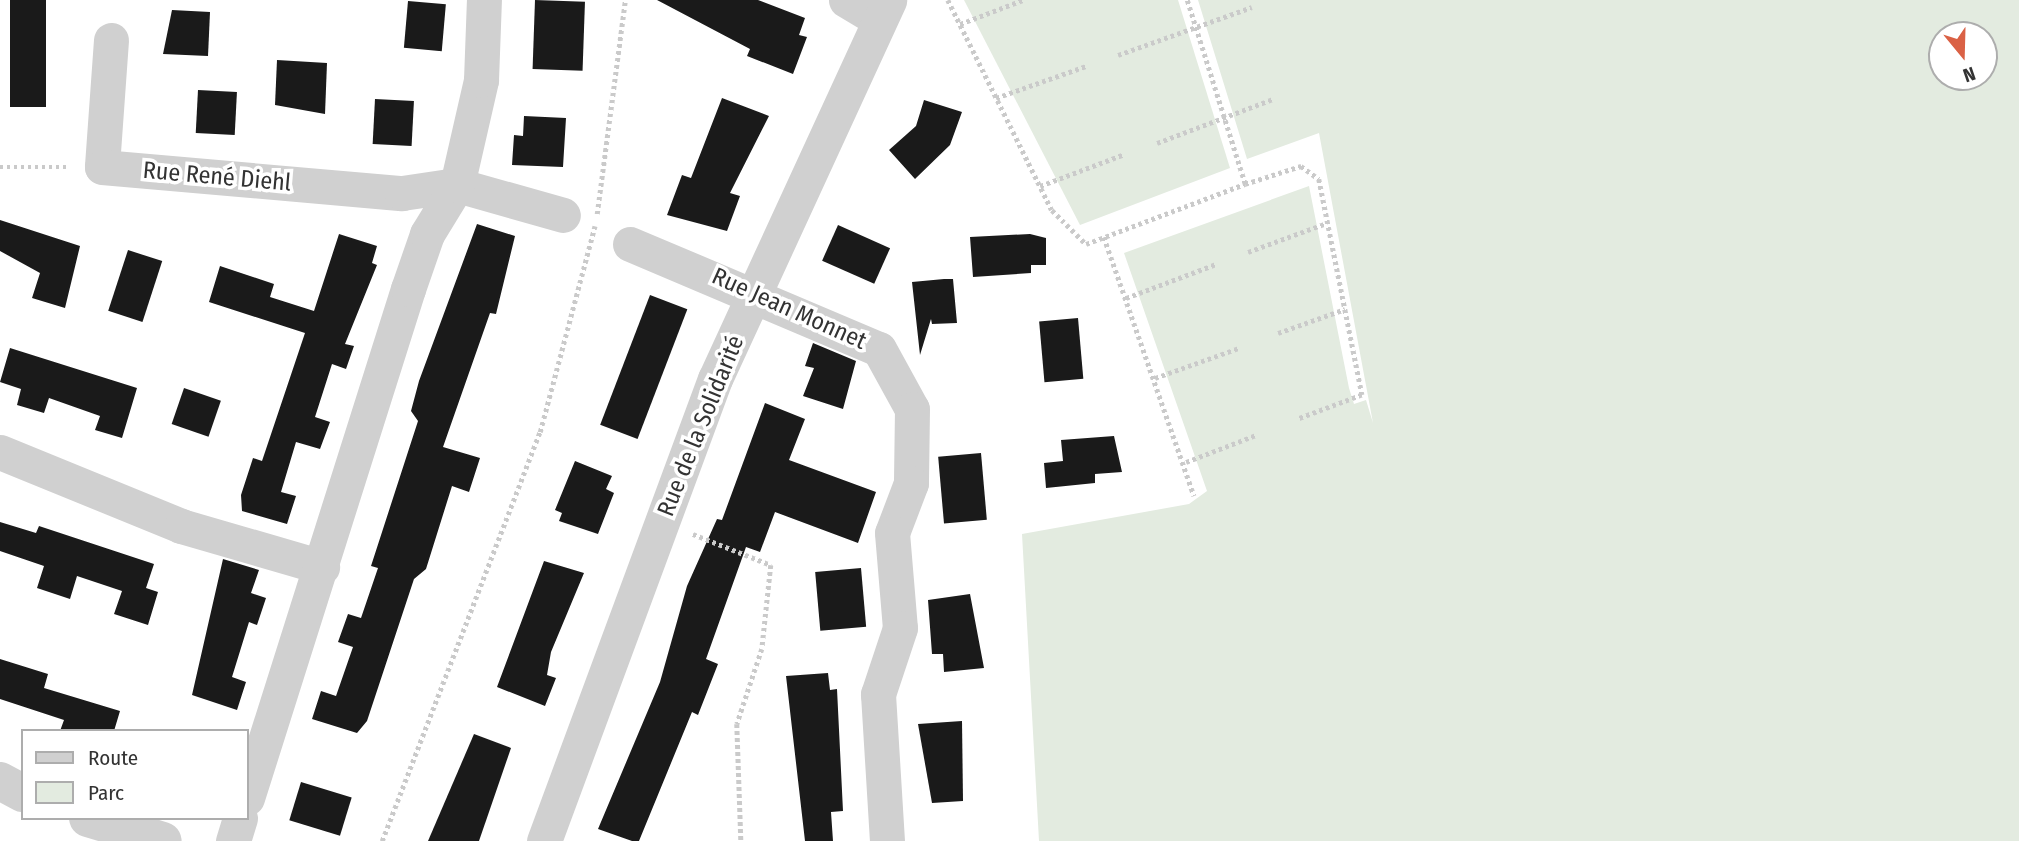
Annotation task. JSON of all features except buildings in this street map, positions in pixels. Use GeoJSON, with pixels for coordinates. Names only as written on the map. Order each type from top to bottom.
{"type":"FeatureCollection","features":[{"type":"Feature","properties":{"kind":"street"},"geometry":{"type":"LineString","coordinates":[[248,795],[427,234],[457,184],[481,80],[484,0]]}},
{"type":"Feature","properties":{"kind":"street","name":"Rue de la Solidarité"},"geometry":{"type":"LineString","coordinates":[[544,841],[715,379],[757,296],[884,9],[846,0]]}},
{"type":"Feature","properties":{"kind":"street"},"geometry":{"type":"LineString","coordinates":[[102,167],[111,40]]}},
{"type":"Feature","properties":{"kind":"street","name":"Rue René Diehl"},"geometry":{"type":"LineString","coordinates":[[102,167],[402,193],[457,184]]}},
{"type":"Feature","properties":{"kind":"street"},"geometry":{"type":"LineString","coordinates":[[457,184],[563,215]]}},
{"type":"Feature","properties":{"kind":"street","name":"Rue Jean Monnet"},"geometry":{"type":"LineString","coordinates":[[630,244],[879,349],[912,408],[911,483],[891,533],[900,628],[878,694],[887,841]]}},
{"type":"Feature","properties":{"kind":"street"},"geometry":{"type":"LineString","coordinates":[[0,452],[181,526],[322,567]]}},
{"type":"Feature","properties":{"kind":"street"},"geometry":{"type":"LineString","coordinates":[[0,781],[21,792]]}},
{"type":"Feature","properties":{"kind":"street"},"geometry":{"type":"LineString","coordinates":[[95,820],[163,841]]}},
{"type":"Feature","properties":{"kind":"street"},"geometry":{"type":"LineString","coordinates":[[233,841],[239,820]]}},
{"type":"Feature","properties":{"kind":"path"},"geometry":{"type":"LineString","coordinates":[[382,841],[540,432],[594,231],[625,0]]}},
{"type":"Feature","properties":{"kind":"path"},"geometry":{"type":"LineString","coordinates":[[948,0],[1052,210],[1086,244],[1245,184],[1301,166],[1318,179],[1362,395],[1298,419]]}},
{"type":"Feature","properties":{"kind":"path"},"geometry":{"type":"LineString","coordinates":[[960,24],[1023,0]]}},
{"type":"Feature","properties":{"kind":"path"},"geometry":{"type":"LineString","coordinates":[[1187,0],[1245,184]]}},
{"type":"Feature","properties":{"kind":"path"},"geometry":{"type":"LineString","coordinates":[[1118,55],[1252,7]]}},
{"type":"Feature","properties":{"kind":"path"},"geometry":{"type":"LineString","coordinates":[[996,98],[1086,66]]}},
{"type":"Feature","properties":{"kind":"path"},"geometry":{"type":"LineString","coordinates":[[1157,142],[1273,99]]}},
{"type":"Feature","properties":{"kind":"path"},"geometry":{"type":"LineString","coordinates":[[1040,186],[1122,155]]}},
{"type":"Feature","properties":{"kind":"path"},"geometry":{"type":"LineString","coordinates":[[0,167],[102,167]]}},
{"type":"Feature","properties":{"kind":"path"},"geometry":{"type":"LineString","coordinates":[[563,215],[594,231],[630,244]]}},
{"type":"Feature","properties":{"kind":"path"},"geometry":{"type":"LineString","coordinates":[[1248,252],[1327,223]]}},
{"type":"Feature","properties":{"kind":"path"},"geometry":{"type":"LineString","coordinates":[[1104,237],[1186,462],[1194,496]]}},
{"type":"Feature","properties":{"kind":"path"},"geometry":{"type":"LineString","coordinates":[[1126,298],[1216,264]]}},
{"type":"Feature","properties":{"kind":"path"},"geometry":{"type":"LineString","coordinates":[[1278,333],[1345,309]]}},
{"type":"Feature","properties":{"kind":"path"},"geometry":{"type":"LineString","coordinates":[[1156,378],[1239,348]]}},
{"type":"Feature","properties":{"kind":"path"},"geometry":{"type":"LineString","coordinates":[[1186,462],[1256,435]]}},
{"type":"Feature","properties":{"kind":"path"},"geometry":{"type":"LineString","coordinates":[[663,522],[771,565],[762,649],[737,724],[741,841]]}},
{"type":"Feature","properties":{"kind":"green space"},"geometry":{"type":"Polygon","coordinates":[[[964,0],[1178,0],[1230,168],[1080,225],[964,0]]]}},
{"type":"Feature","properties":{"kind":"green space"},"geometry":{"type":"Polygon","coordinates":[[[1198,0],[2019,0],[2019,841],[1039,841],[1022,534],[1189,504],[1207,491],[1124,253],[1309,186],[1349,388],[1354,404],[1366,400],[1373,423],[1319,133],[1247,159],[1198,0]]]}}]}
